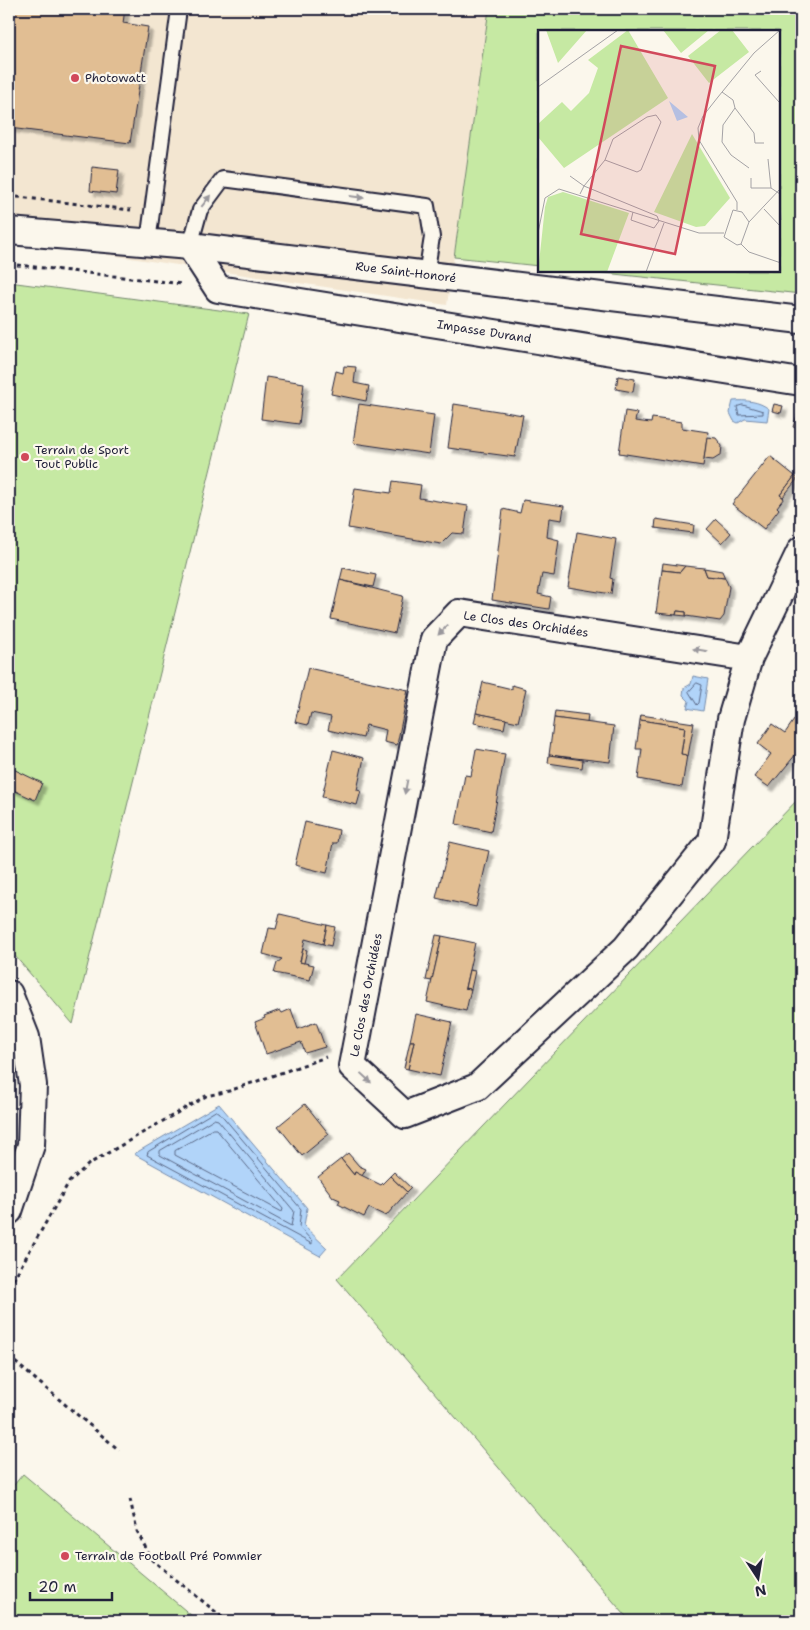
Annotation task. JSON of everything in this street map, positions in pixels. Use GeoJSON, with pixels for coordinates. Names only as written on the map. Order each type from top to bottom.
{"type":"FeatureCollection","features":[{"type":"Feature","properties":{"kind":"street","name":"Rue Saint-Honoré"},"geometry":{"type":"LineString","coordinates":[[9,231],[190,246],[801,320]]}},
{"type":"Feature","properties":{"kind":"street"},"geometry":{"type":"LineString","coordinates":[[190,246],[218,289]]}},
{"type":"Feature","properties":{"kind":"street","name":"Impasse Durand"},"geometry":{"type":"LineString","coordinates":[[218,289],[801,382]]}},
{"type":"Feature","properties":{"kind":"street","name":"Le Clos des Orchidées"},"geometry":{"type":"LineString","coordinates":[[748,658],[460,613],[434,639],[352,1066],[405,1115],[477,1087],[626,948],[712,841],[731,719],[748,658],[801,550]]}},
{"type":"Feature","properties":{"kind":"street"},"geometry":{"type":"LineString","coordinates":[[9,994],[26,1037],[33,1085],[31,1145],[9,1211]]}},
{"type":"Feature","properties":{"kind":"lane"},"geometry":{"type":"LineString","coordinates":[[148,242],[179,9]]}},
{"type":"Feature","properties":{"kind":"lane"},"geometry":{"type":"LineString","coordinates":[[190,246],[200,210],[224,180],[427,206],[432,237],[426,275]]}},
{"type":"Feature","properties":{"kind":"path"},"geometry":{"type":"LineString","coordinates":[[9,196],[152,212]]}},
{"type":"Feature","properties":{"kind":"path"},"geometry":{"type":"LineString","coordinates":[[9,264],[218,289]]}},
{"type":"Feature","properties":{"kind":"path"},"geometry":{"type":"LineString","coordinates":[[9,1287],[69,1182],[89,1164],[206,1096],[229,1091],[356,1046]]}},
{"type":"Feature","properties":{"kind":"path"},"geometry":{"type":"LineString","coordinates":[[9,1357],[119,1450]]}},
{"type":"Feature","properties":{"kind":"path"},"geometry":{"type":"LineString","coordinates":[[130,1499],[137,1531],[152,1560],[227,1621]]}},
{"type":"Feature","properties":{"kind":"shaded area"},"geometry":{"type":"Polygon","coordinates":[[[9,9],[489,9],[447,305],[9,240],[9,9]]]}},
{"type":"Feature","properties":{"kind":"green space"},"geometry":{"type":"Polygon","coordinates":[[[489,9],[801,9],[801,294],[595,272],[780,272],[780,30],[538,30],[538,266],[454,257],[489,9]]]}},
{"type":"Feature","properties":{"kind":"green space"},"geometry":{"type":"Polygon","coordinates":[[[9,282],[249,314],[73,1024],[9,949],[9,282]]]}},
{"type":"Feature","properties":{"kind":"green space"},"geometry":{"type":"Polygon","coordinates":[[[801,796],[801,1621],[630,1621],[337,1279],[801,796]]]}},
{"type":"Feature","properties":{"kind":"green space","name":"Terrain de Football Pré Pommier"},"geometry":{"type":"Polygon","coordinates":[[[23,1474],[198,1621],[9,1621],[9,1491],[23,1474]]]}},
{"type":"Feature","properties":{"kind":"water"},"geometry":{"type":"Polygon","coordinates":[[[733,401],[752,402],[765,406],[769,409],[767,421],[745,419],[738,423],[734,421],[730,413],[733,401]]]}},
{"type":"Feature","properties":{"kind":"water"},"geometry":{"type":"Polygon","coordinates":[[[693,676],[708,679],[703,711],[687,708],[689,701],[683,695],[684,688],[691,684],[693,676]]]}},
{"type":"Feature","properties":{"kind":"water"},"geometry":{"type":"Polygon","coordinates":[[[219,1104],[307,1208],[304,1226],[327,1248],[320,1256],[134,1154],[219,1104]]]}},
{"type":"Feature","properties":{"kind":"building","name":"Photowatt"},"geometry":{"type":"Polygon","coordinates":[[[9,9],[125,9],[123,23],[148,27],[130,143],[9,128],[9,9]]]}},
{"type":"Feature","properties":{"kind":"building"},"geometry":{"type":"Polygon","coordinates":[[[92,167],[119,170],[116,194],[90,191],[92,167]]]}},
{"type":"Feature","properties":{"kind":"building"},"geometry":{"type":"Polygon","coordinates":[[[344,366],[356,367],[354,383],[369,386],[366,401],[331,394],[336,371],[343,373],[344,366]]]}},
{"type":"Feature","properties":{"kind":"building"},"geometry":{"type":"Polygon","coordinates":[[[618,376],[635,379],[633,392],[616,389],[618,376]]]}},
{"type":"Feature","properties":{"kind":"building"},"geometry":{"type":"Polygon","coordinates":[[[266,377],[304,383],[299,424],[261,419],[266,377]]]}},
{"type":"Feature","properties":{"kind":"building"},"geometry":{"type":"Polygon","coordinates":[[[359,404],[434,415],[429,454],[353,443],[359,404]]]}},
{"type":"Feature","properties":{"kind":"building"},"geometry":{"type":"Polygon","coordinates":[[[454,404],[523,415],[515,457],[448,448],[454,404]]]}},
{"type":"Feature","properties":{"kind":"building"},"geometry":{"type":"Polygon","coordinates":[[[774,404],[783,406],[781,413],[772,411],[774,404]]]}},
{"type":"Feature","properties":{"kind":"building"},"geometry":{"type":"Polygon","coordinates":[[[625,411],[637,413],[635,421],[651,423],[652,418],[682,422],[682,428],[708,432],[703,466],[619,453],[625,411]]]}},
{"type":"Feature","properties":{"kind":"building"},"geometry":{"type":"Polygon","coordinates":[[[798,412],[801,413],[801,429],[793,427],[798,412]]]}},
{"type":"Feature","properties":{"kind":"building"},"geometry":{"type":"Polygon","coordinates":[[[707,437],[716,438],[722,446],[721,455],[713,460],[704,459],[707,437]]]}},
{"type":"Feature","properties":{"kind":"building"},"geometry":{"type":"Polygon","coordinates":[[[770,456],[795,476],[780,495],[784,498],[777,507],[779,509],[764,529],[732,504],[770,456]]]}},
{"type":"Feature","properties":{"kind":"building"},"geometry":{"type":"Polygon","coordinates":[[[795,476],[798,478],[783,497],[780,495],[795,476]]]}},
{"type":"Feature","properties":{"kind":"building"},"geometry":{"type":"Polygon","coordinates":[[[393,481],[421,485],[419,498],[468,506],[464,534],[452,533],[441,544],[348,528],[355,488],[391,493],[393,481]]]}},
{"type":"Feature","properties":{"kind":"building"},"geometry":{"type":"Polygon","coordinates":[[[523,500],[564,506],[562,520],[549,518],[547,537],[559,540],[554,576],[542,574],[538,594],[551,597],[549,609],[492,600],[503,509],[520,513],[523,500]]]}},
{"type":"Feature","properties":{"kind":"building"},"geometry":{"type":"Polygon","coordinates":[[[656,519],[694,525],[693,533],[655,528],[656,519]]]}},
{"type":"Feature","properties":{"kind":"building"},"geometry":{"type":"Polygon","coordinates":[[[716,519],[731,533],[722,543],[707,529],[716,519]]]}},
{"type":"Feature","properties":{"kind":"building"},"geometry":{"type":"Polygon","coordinates":[[[577,532],[616,539],[610,578],[613,579],[611,594],[568,587],[577,532]]]}},
{"type":"Feature","properties":{"kind":"building"},"geometry":{"type":"Polygon","coordinates":[[[663,563],[685,566],[680,572],[662,570],[663,563]]]}},
{"type":"Feature","properties":{"kind":"building"},"geometry":{"type":"Polygon","coordinates":[[[685,566],[704,568],[707,576],[725,578],[729,587],[724,616],[720,621],[686,616],[686,612],[677,611],[676,615],[656,613],[662,570],[680,572],[685,566]]]}},
{"type":"Feature","properties":{"kind":"building"},"geometry":{"type":"Polygon","coordinates":[[[343,568],[376,575],[373,587],[340,580],[343,568]]]}},
{"type":"Feature","properties":{"kind":"building"},"geometry":{"type":"Polygon","coordinates":[[[704,568],[722,571],[725,578],[707,576],[704,568]]]}},
{"type":"Feature","properties":{"kind":"building"},"geometry":{"type":"Polygon","coordinates":[[[340,580],[403,596],[395,633],[331,619],[340,580]]]}},
{"type":"Feature","properties":{"kind":"building"},"geometry":{"type":"Polygon","coordinates":[[[677,611],[686,612],[686,616],[676,615],[677,611]]]}},
{"type":"Feature","properties":{"kind":"building"},"geometry":{"type":"Polygon","coordinates":[[[308,668],[408,690],[397,745],[384,742],[386,730],[366,725],[363,738],[328,730],[331,717],[311,713],[308,725],[295,722],[308,668]]]}},
{"type":"Feature","properties":{"kind":"building"},"geometry":{"type":"Polygon","coordinates":[[[483,682],[512,689],[512,685],[526,689],[518,722],[476,713],[483,682]]]}},
{"type":"Feature","properties":{"kind":"building"},"geometry":{"type":"Polygon","coordinates":[[[801,710],[801,748],[769,787],[754,777],[771,754],[758,744],[772,724],[785,733],[801,710]]]}},
{"type":"Feature","properties":{"kind":"building"},"geometry":{"type":"Polygon","coordinates":[[[555,711],[588,715],[587,723],[554,718],[555,711]]]}},
{"type":"Feature","properties":{"kind":"building"},"geometry":{"type":"Polygon","coordinates":[[[476,713],[506,719],[504,729],[474,723],[476,713]]]}},
{"type":"Feature","properties":{"kind":"building"},"geometry":{"type":"Polygon","coordinates":[[[641,715],[694,723],[688,756],[681,754],[685,727],[640,720],[641,715]]]}},
{"type":"Feature","properties":{"kind":"building"},"geometry":{"type":"Polygon","coordinates":[[[554,718],[614,726],[610,762],[549,755],[554,718]]]}},
{"type":"Feature","properties":{"kind":"building"},"geometry":{"type":"Polygon","coordinates":[[[640,720],[685,727],[681,754],[687,755],[682,787],[638,779],[642,749],[636,749],[640,720]]]}},
{"type":"Feature","properties":{"kind":"building"},"geometry":{"type":"Polygon","coordinates":[[[476,749],[505,754],[491,832],[456,824],[465,775],[471,776],[476,749]]]}},
{"type":"Feature","properties":{"kind":"building"},"geometry":{"type":"Polygon","coordinates":[[[333,750],[364,758],[357,790],[361,791],[357,805],[322,797],[333,750]]]}},
{"type":"Feature","properties":{"kind":"building"},"geometry":{"type":"Polygon","coordinates":[[[549,755],[583,760],[582,768],[548,763],[549,755]]]}},
{"type":"Feature","properties":{"kind":"building"},"geometry":{"type":"Polygon","coordinates":[[[9,767],[42,783],[35,800],[9,788],[9,767]]]}},
{"type":"Feature","properties":{"kind":"building"},"geometry":{"type":"Polygon","coordinates":[[[305,822],[339,830],[337,843],[333,843],[327,873],[295,865],[305,822]]]}},
{"type":"Feature","properties":{"kind":"building"},"geometry":{"type":"Polygon","coordinates":[[[450,842],[489,851],[476,907],[436,898],[450,842]]]}},
{"type":"Feature","properties":{"kind":"building"},"geometry":{"type":"Polygon","coordinates":[[[280,914],[327,925],[323,944],[305,939],[300,962],[314,965],[310,980],[274,973],[277,963],[282,959],[263,954],[269,928],[276,929],[280,914]]]}},
{"type":"Feature","properties":{"kind":"building"},"geometry":{"type":"Polygon","coordinates":[[[327,925],[335,927],[331,946],[323,944],[327,925]]]}},
{"type":"Feature","properties":{"kind":"building"},"geometry":{"type":"Polygon","coordinates":[[[436,935],[442,936],[432,981],[426,980],[436,935]]]}},
{"type":"Feature","properties":{"kind":"building"},"geometry":{"type":"Polygon","coordinates":[[[442,936],[475,943],[465,988],[471,989],[466,1011],[427,1002],[442,936]]]}},
{"type":"Feature","properties":{"kind":"building"},"geometry":{"type":"Polygon","coordinates":[[[303,949],[307,950],[304,963],[300,962],[303,949]]]}},
{"type":"Feature","properties":{"kind":"building"},"geometry":{"type":"Polygon","coordinates":[[[469,970],[475,971],[471,989],[465,988],[469,970]]]}},
{"type":"Feature","properties":{"kind":"building"},"geometry":{"type":"Polygon","coordinates":[[[291,1009],[298,1029],[316,1022],[325,1047],[305,1053],[301,1042],[266,1054],[255,1022],[265,1018],[264,1016],[280,1010],[282,1013],[291,1009]]]}},
{"type":"Feature","properties":{"kind":"building"},"geometry":{"type":"Polygon","coordinates":[[[416,1014],[452,1022],[440,1076],[408,1069],[414,1041],[410,1041],[416,1014]]]}},
{"type":"Feature","properties":{"kind":"building"},"geometry":{"type":"Polygon","coordinates":[[[410,1041],[414,1041],[408,1069],[404,1068],[410,1041]]]}},
{"type":"Feature","properties":{"kind":"building"},"geometry":{"type":"Polygon","coordinates":[[[305,1104],[329,1134],[302,1156],[278,1126],[305,1104]]]}},
{"type":"Feature","properties":{"kind":"building"},"geometry":{"type":"Polygon","coordinates":[[[348,1153],[359,1166],[366,1169],[362,1176],[355,1172],[354,1175],[341,1159],[348,1153]]]}},
{"type":"Feature","properties":{"kind":"building"},"geometry":{"type":"Polygon","coordinates":[[[341,1159],[354,1175],[355,1172],[381,1185],[390,1176],[407,1192],[386,1216],[369,1208],[364,1217],[338,1204],[340,1200],[333,1197],[318,1177],[341,1159]]]}},
{"type":"Feature","properties":{"kind":"building"},"geometry":{"type":"Polygon","coordinates":[[[394,1172],[411,1188],[407,1192],[390,1176],[394,1172]]]}},
{"type":"Feature","properties":{"kind":"place","name":"Photowatt"},"geometry":{"type":"Point","coordinates":[75,78]}},
{"type":"Feature","properties":{"kind":"place","name":"Terrain de Sport Tout Public"},"geometry":{"type":"Point","coordinates":[25,457]}},
{"type":"Feature","properties":{"kind":"place","name":"Terrain de Football Pré Pommier"},"geometry":{"type":"Point","coordinates":[65,1556]}}]}
